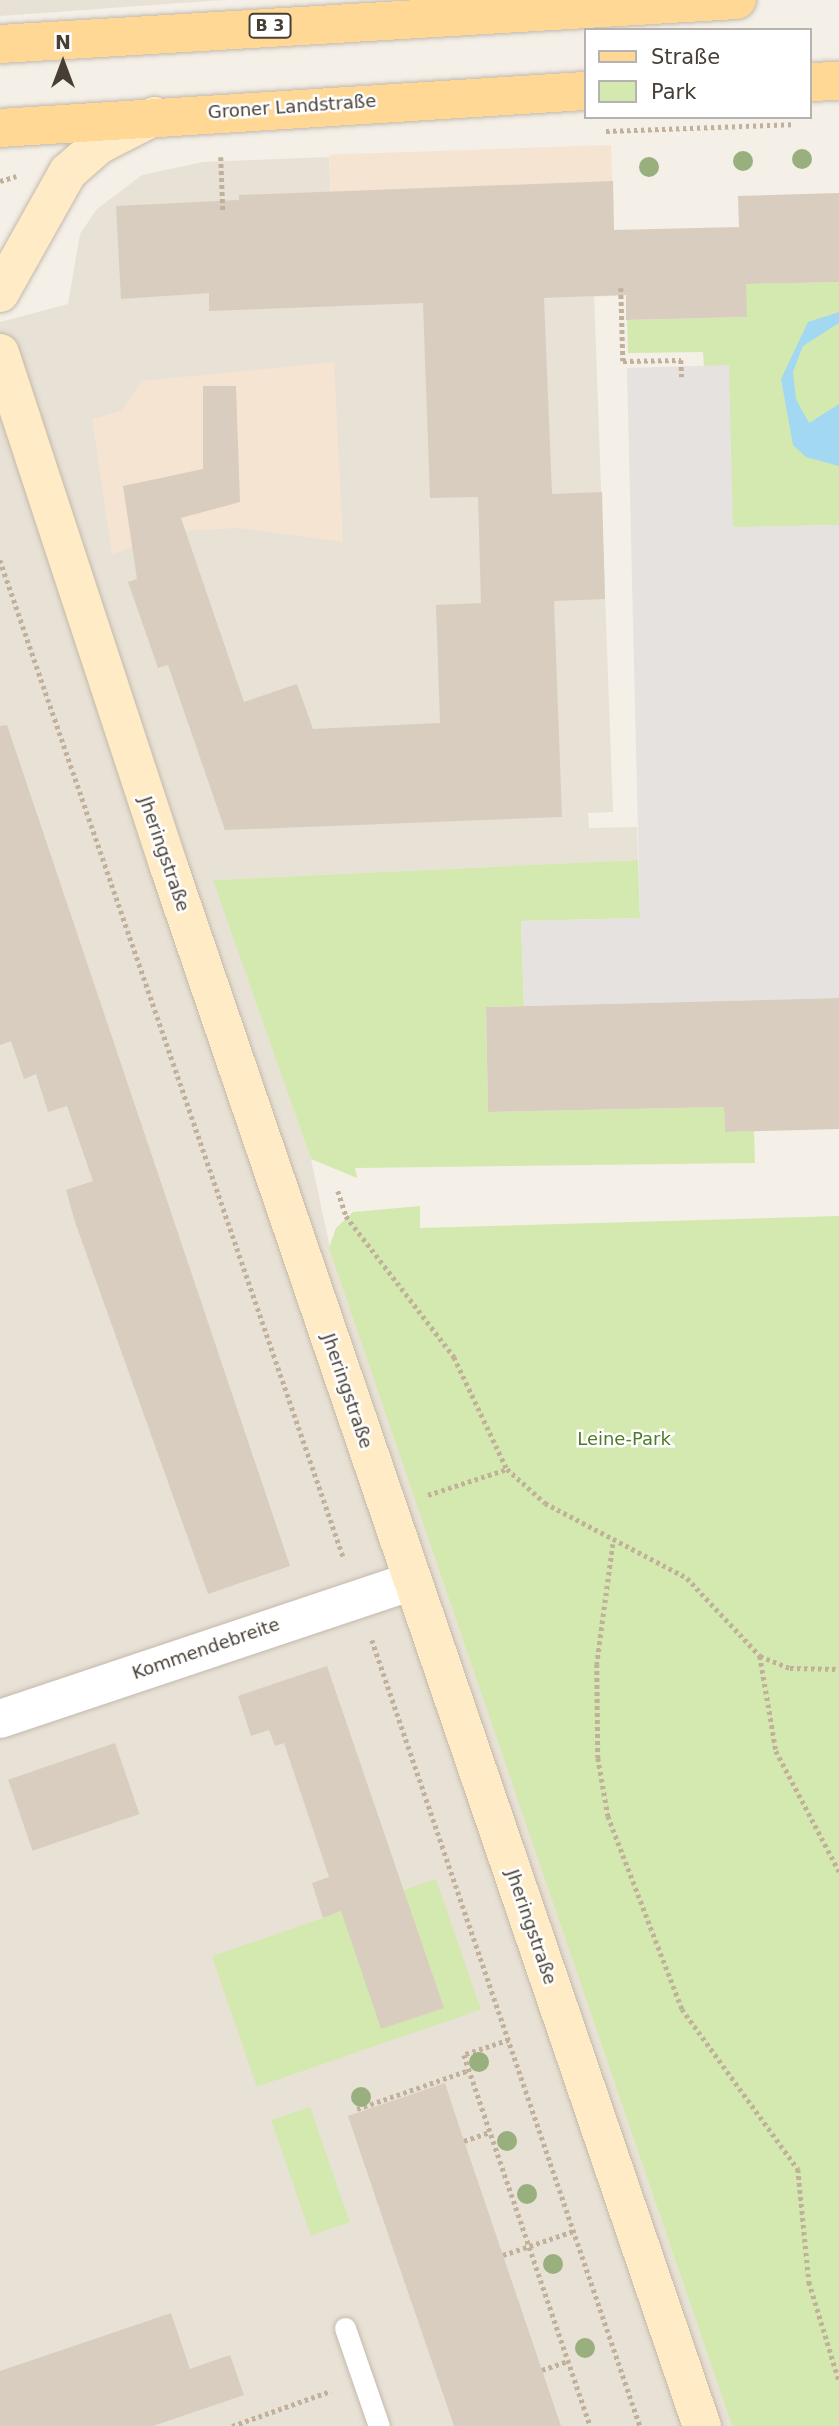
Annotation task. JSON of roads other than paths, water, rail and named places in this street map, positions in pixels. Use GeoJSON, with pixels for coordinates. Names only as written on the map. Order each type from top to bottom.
{"type":"FeatureCollection","features":[{"type":"Feature","properties":{"kind":"main road","name":"B 3"},"geometry":{"type":"LineString","coordinates":[[0,44],[737,0]]}},
{"type":"Feature","properties":{"kind":"main road"},"geometry":{"type":"LineString","coordinates":[[811,82],[839,81]]}},
{"type":"Feature","properties":{"kind":"main road","name":"Groner Landstraße"},"geometry":{"type":"LineString","coordinates":[[0,128],[155,116],[584,91]]}},
{"type":"Feature","properties":{"kind":"main road"},"geometry":{"type":"LineString","coordinates":[[0,293],[68,173],[99,145],[155,116]]}},
{"type":"Feature","properties":{"kind":"main road","name":"Jheringstraße"},"geometry":{"type":"LineString","coordinates":[[0,353],[387,1508],[702,2426]]}},
{"type":"Feature","properties":{"kind":"street","name":"Kommendebreite"},"geometry":{"type":"LineString","coordinates":[[0,1719],[357,1597],[412,1581]]}},
{"type":"Feature","properties":{"kind":"lane"},"geometry":{"type":"LineString","coordinates":[[345,2328],[379,2426]]}},
{"type":"Feature","properties":{"kind":"water"},"geometry":{"type":"Polygon","coordinates":[[[839,312],[839,323],[803,346],[793,372],[796,399],[809,423],[839,404],[839,466],[806,457],[793,445],[781,379],[808,322],[839,312]]]}},
{"type":"Feature","properties":{"kind":"park label","name":"Leine-Park"},"geometry":{"type":"Point","coordinates":[624,1439]}}]}
